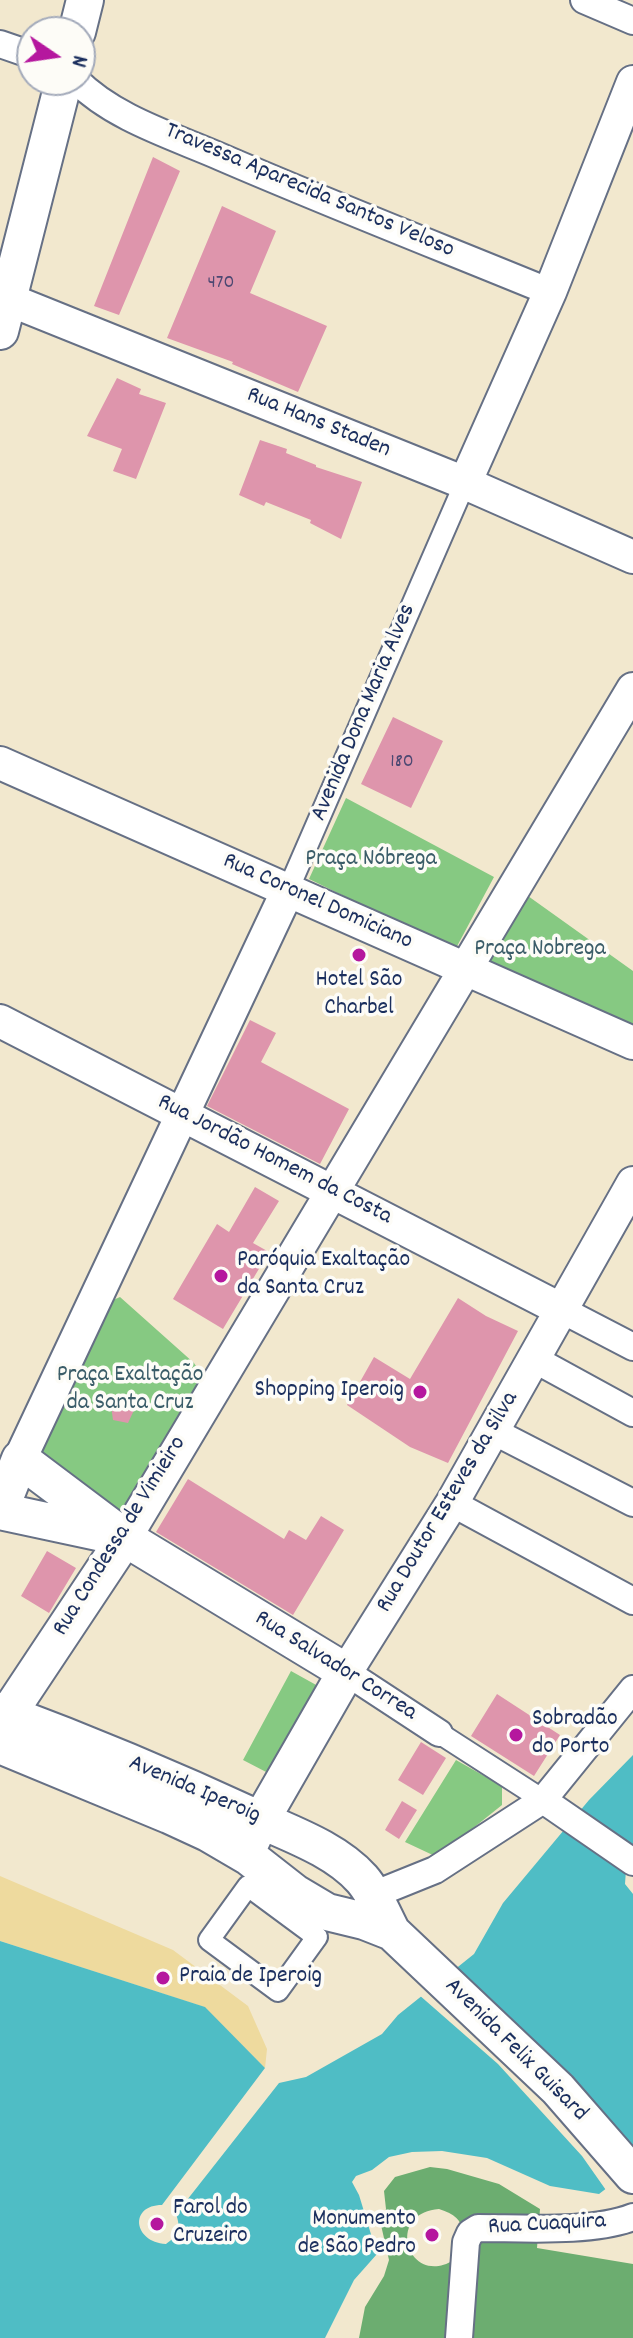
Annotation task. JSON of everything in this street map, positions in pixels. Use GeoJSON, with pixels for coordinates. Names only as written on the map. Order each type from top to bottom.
{"type":"FeatureCollection","features":[{"type":"Feature","properties":{"kind":"main road"},"geometry":{"type":"LineString","coordinates":[[3,309],[60,96]]}},
{"type":"Feature","properties":{"kind":"main road","name":"Avenida Dona Maria Alves"},"geometry":{"type":"LineString","coordinates":[[0,1510],[20,1459]]}},
{"type":"Feature","properties":{"kind":"main road","name":"Rua Salvador Correa"},"geometry":{"type":"LineString","coordinates":[[20,1459],[125,1538],[346,1672]]}},
{"type":"Feature","properties":{"kind":"main road","name":"Rua Salvador Correa"},"geometry":{"type":"LineString","coordinates":[[0,1510],[125,1538]]}},
{"type":"Feature","properties":{"kind":"main road","name":"Rua Condessa de Vimieiro"},"geometry":{"type":"LineString","coordinates":[[2,1727],[125,1538]]}},
{"type":"Feature","properties":{"kind":"main road","name":"Rua Doutor Esteves da Silva"},"geometry":{"type":"LineString","coordinates":[[249,1857],[250,1844],[261,1820],[346,1672]]}},
{"type":"Feature","properties":{"kind":"main road","name":"Avenida Iperoig"},"geometry":{"type":"LineString","coordinates":[[2,1727],[202,1793],[300,1837],[338,1858],[362,1879],[385,1890]]}},
{"type":"Feature","properties":{"kind":"main road","name":"Avenida Iperoig"},"geometry":{"type":"LineString","coordinates":[[2,1727],[249,1857],[295,1893],[322,1925]]}},
{"type":"Feature","properties":{"kind":"main road"},"geometry":{"type":"LineString","coordinates":[[295,1893],[324,1892],[339,1872],[338,1858]]}},
{"type":"Feature","properties":{"kind":"main road"},"geometry":{"type":"LineString","coordinates":[[322,1925],[385,1890]]}},
{"type":"Feature","properties":{"kind":"main road","name":"Avenida Felix Guisard"},"geometry":{"type":"LineString","coordinates":[[385,1890],[402,1941]]}},
{"type":"Feature","properties":{"kind":"main road","name":"Avenida Felix Guisard"},"geometry":{"type":"LineString","coordinates":[[322,1925],[364,1921],[402,1941],[558,2089],[633,2175]]}},
{"type":"Feature","properties":{"kind":"street"},"geometry":{"type":"LineString","coordinates":[[584,0],[633,21]]}},
{"type":"Feature","properties":{"kind":"street","name":"Avenida Dona Maria Alves"},"geometry":{"type":"LineString","coordinates":[[20,1459],[288,890],[550,292],[633,82]]}},
{"type":"Feature","properties":{"kind":"street","name":"Travessa Aparecida Santos Veloso"},"geometry":{"type":"LineString","coordinates":[[94,96],[106,106],[281,183],[550,292]]}},
{"type":"Feature","properties":{"kind":"street","name":"Rua Hans Staden"},"geometry":{"type":"LineString","coordinates":[[3,309],[465,483],[633,557]]}},
{"type":"Feature","properties":{"kind":"street","name":"Rua Condessa de Vimieiro"},"geometry":{"type":"LineString","coordinates":[[125,1538],[633,689]]}},
{"type":"Feature","properties":{"kind":"street","name":"Rua Coronel Domiciano"},"geometry":{"type":"LineString","coordinates":[[0,763],[633,1043]]}},
{"type":"Feature","properties":{"kind":"street","name":"Rua Jordão Homem da Costa"},"geometry":{"type":"LineString","coordinates":[[0,1021],[633,1347]]}},
{"type":"Feature","properties":{"kind":"street","name":"Rua Doutor Esteves da Silva"},"geometry":{"type":"LineString","coordinates":[[346,1672],[452,1503],[633,1183]]}},
{"type":"Feature","properties":{"kind":"street"},"geometry":{"type":"LineString","coordinates":[[534,1359],[633,1413]]}},
{"type":"Feature","properties":{"kind":"street"},"geometry":{"type":"LineString","coordinates":[[493,1431],[633,1503]]}},
{"type":"Feature","properties":{"kind":"street"},"geometry":{"type":"LineString","coordinates":[[452,1503],[633,1601]]}},
{"type":"Feature","properties":{"kind":"street","name":"Rua Salvador Correa"},"geometry":{"type":"LineString","coordinates":[[346,1672],[548,1804]]}},
{"type":"Feature","properties":{"kind":"street"},"geometry":{"type":"LineString","coordinates":[[385,1890],[435,1870],[548,1804],[633,1689]]}},
{"type":"Feature","properties":{"kind":"street"},"geometry":{"type":"LineString","coordinates":[[548,1804],[633,1862]]}},
{"type":"Feature","properties":{"kind":"street"},"geometry":{"type":"LineString","coordinates":[[248,1886],[322,1925],[278,1991],[209,1940],[248,1886]]}},
{"type":"Feature","properties":{"kind":"street","name":"Rua Cuaquira"},"geometry":{"type":"LineString","coordinates":[[459,2338],[466,2242],[470,2233],[478,2228],[593,2226],[633,2217]]}},
{"type":"Feature","properties":{"kind":"green space","name":"Praça Nóbrega"},"geometry":{"type":"Polygon","coordinates":[[[346,798],[494,877],[455,950],[309,879],[346,798]]]}},
{"type":"Feature","properties":{"kind":"green space","name":"Praça Nobrega"},"geometry":{"type":"Polygon","coordinates":[[[528,896],[633,971],[633,1033],[482,967],[528,896]]]}},
{"type":"Feature","properties":{"kind":"green space","name":"Praça Exaltação da Santa Cruz"},"geometry":{"type":"Polygon","coordinates":[[[120,1297],[194,1363],[203,1377],[124,1514],[108,1516],[39,1448],[111,1301],[120,1297]]]}},
{"type":"Feature","properties":{"kind":"green space"},"geometry":{"type":"Polygon","coordinates":[[[291,1671],[318,1686],[270,1774],[243,1760],[291,1671]]]}},
{"type":"Feature","properties":{"kind":"green space"},"geometry":{"type":"Polygon","coordinates":[[[456,1760],[502,1786],[502,1805],[437,1857],[405,1842],[456,1760]]]}},
{"type":"Feature","properties":{"kind":"green space"},"geometry":{"type":"Polygon","coordinates":[[[430,2167],[499,2184],[540,2209],[537,2248],[633,2264],[633,2338],[359,2338],[365,2307],[384,2276],[389,2260],[381,2225],[386,2209],[384,2191],[395,2177],[430,2167]],[[439,2209],[422,2213],[412,2223],[407,2234],[409,2246],[415,2257],[425,2264],[438,2266],[454,2260],[462,2229],[449,2213],[439,2209]]]}},
{"type":"Feature","properties":{"kind":"sand","name":"Praia de Iperoig"},"geometry":{"type":"Polygon","coordinates":[[[0,1876],[173,1950],[248,2006],[267,2049],[265,2068],[204,2007],[0,1941],[0,1876]]]}},
{"type":"Feature","properties":{"kind":"water"},"geometry":{"type":"Polygon","coordinates":[[[633,1755],[633,1856],[626,1870],[625,1884],[633,1894],[633,2168],[599,2194],[550,2186],[487,2158],[442,2151],[389,2157],[372,2170],[356,2176],[352,2182],[377,2254],[354,2280],[325,2338],[0,2338],[0,1941],[205,2007],[265,2068],[162,2205],[151,2207],[140,2217],[139,2224],[147,2237],[166,2244],[178,2231],[176,2214],[279,2083],[306,2077],[382,2034],[398,2015],[474,1954],[503,1903],[589,1800],[633,1755]]]}},
{"type":"Feature","properties":{"kind":"pier"},"geometry":{"type":"Polygon","coordinates":[[[451,1967],[519,2027],[588,2100],[633,2173],[608,2193],[582,2156],[498,2064],[418,1994],[451,1967]]]}},
{"type":"Feature","properties":{"kind":"building"},"geometry":{"type":"Polygon","coordinates":[[[153,157],[180,171],[119,315],[94,306],[153,157]]]}},
{"type":"Feature","properties":{"kind":"building"},"geometry":{"type":"Polygon","coordinates":[[[222,206],[276,231],[250,293],[327,326],[298,392],[233,362],[167,338],[222,206]]]}},
{"type":"Feature","properties":{"kind":"building"},"geometry":{"type":"Polygon","coordinates":[[[117,378],[141,389],[139,394],[166,403],[136,479],[113,471],[122,449],[87,436],[117,378]]]}},
{"type":"Feature","properties":{"kind":"building"},"geometry":{"type":"Polygon","coordinates":[[[260,440],[287,449],[286,453],[316,467],[362,482],[341,539],[310,523],[311,520],[239,495],[260,440]]]}},
{"type":"Feature","properties":{"kind":"building"},"geometry":{"type":"Polygon","coordinates":[[[393,717],[443,741],[411,808],[361,784],[393,717]]]}},
{"type":"Feature","properties":{"kind":"building"},"geometry":{"type":"Polygon","coordinates":[[[250,1020],[276,1033],[261,1062],[349,1109],[320,1164],[207,1106],[250,1020]]]}},
{"type":"Feature","properties":{"kind":"building","name":"Paróquia Exaltação da Santa Cruz"},"geometry":{"type":"Polygon","coordinates":[[[255,1187],[279,1201],[253,1243],[269,1252],[223,1329],[173,1299],[217,1224],[229,1232],[255,1187]]]}},
{"type":"Feature","properties":{"kind":"building","name":"Shopping Iperoig"},"geometry":{"type":"Polygon","coordinates":[[[458,1298],[518,1331],[448,1463],[410,1447],[347,1405],[374,1357],[410,1379],[458,1298]]]}},
{"type":"Feature","properties":{"kind":"building"},"geometry":{"type":"Polygon","coordinates":[[[124,1399],[135,1408],[128,1423],[113,1420],[111,1405],[124,1399]]]}},
{"type":"Feature","properties":{"kind":"building"},"geometry":{"type":"Polygon","coordinates":[[[188,1479],[284,1539],[289,1530],[306,1540],[321,1516],[344,1530],[293,1615],[156,1532],[188,1479]]]}},
{"type":"Feature","properties":{"kind":"building"},"geometry":{"type":"Polygon","coordinates":[[[47,1551],[76,1568],[49,1613],[21,1596],[47,1551]]]}},
{"type":"Feature","properties":{"kind":"building","name":"Sobradão do Porto"},"geometry":{"type":"Polygon","coordinates":[[[497,1694],[560,1735],[534,1776],[471,1736],[497,1694]]]}},
{"type":"Feature","properties":{"kind":"building"},"geometry":{"type":"Polygon","coordinates":[[[421,1742],[446,1758],[423,1795],[398,1780],[421,1742]]]}},
{"type":"Feature","properties":{"kind":"building"},"geometry":{"type":"Polygon","coordinates":[[[402,1801],[417,1810],[399,1839],[385,1830],[402,1801]]]}},
{"type":"Feature","properties":{"kind":"place","name":"Hotel São Charbel"},"geometry":{"type":"Point","coordinates":[359,955]}},
{"type":"Feature","properties":{"kind":"place","name":"Paróquia Exaltação da Santa Cruz"},"geometry":{"type":"Point","coordinates":[221,1276]}},
{"type":"Feature","properties":{"kind":"place","name":"Shopping Iperoig"},"geometry":{"type":"Point","coordinates":[420,1392]}},
{"type":"Feature","properties":{"kind":"place","name":"Sobradão do Porto"},"geometry":{"type":"Point","coordinates":[516,1735]}},
{"type":"Feature","properties":{"kind":"place","name":"Praia de Iperoig"},"geometry":{"type":"Point","coordinates":[163,1978]}},
{"type":"Feature","properties":{"kind":"place","name":"Farol do Cruzeiro"},"geometry":{"type":"Point","coordinates":[157,2224]}},
{"type":"Feature","properties":{"kind":"place","name":"Monumento de São Pedro"},"geometry":{"type":"Point","coordinates":[432,2235]}}]}
